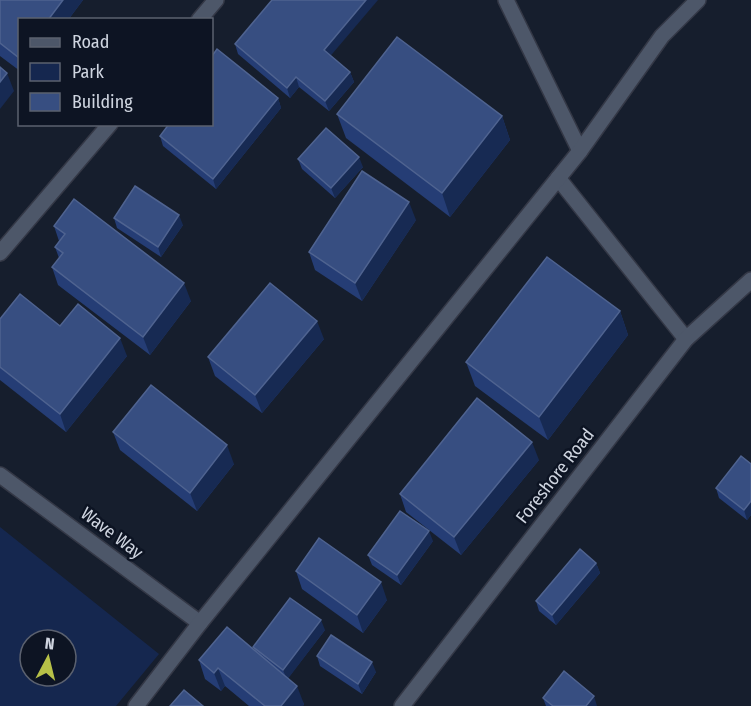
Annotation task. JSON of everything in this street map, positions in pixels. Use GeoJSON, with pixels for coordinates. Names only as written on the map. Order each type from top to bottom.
{"type":"FeatureCollection","features":[{"type":"Feature","properties":{"kind":"street"},"geometry":{"type":"LineString","coordinates":[[202,18],[216,0]]}},
{"type":"Feature","properties":{"kind":"street"},"geometry":{"type":"LineString","coordinates":[[506,0],[580,151]]}},
{"type":"Feature","properties":{"kind":"street"},"geometry":{"type":"LineString","coordinates":[[136,706],[200,623],[580,151],[662,36],[698,0]]}},
{"type":"Feature","properties":{"kind":"street"},"geometry":{"type":"LineString","coordinates":[[0,253],[108,126]]}},
{"type":"Feature","properties":{"kind":"street"},"geometry":{"type":"LineString","coordinates":[[558,178],[686,339]]}},
{"type":"Feature","properties":{"kind":"street","name":"Foreshore Road"},"geometry":{"type":"LineString","coordinates":[[402,706],[686,339],[751,280]]}},
{"type":"Feature","properties":{"kind":"street","name":"Wave Way"},"geometry":{"type":"LineString","coordinates":[[0,475],[200,623]]}},
{"type":"Feature","properties":{"kind":"green space"},"geometry":{"type":"Polygon","coordinates":[[[0,527],[159,654],[116,706],[0,706],[0,527]]]}},
{"type":"Feature","properties":{"kind":"building"},"geometry":{"type":"Polygon","coordinates":[[[0,0],[63,0],[50,18],[18,18],[18,57],[0,43],[0,0]]]}},
{"type":"Feature","properties":{"kind":"building"},"geometry":{"type":"Polygon","coordinates":[[[272,0],[366,0],[324,50],[350,72],[325,101],[296,77],[287,88],[235,44],[272,0]]]}},
{"type":"Feature","properties":{"kind":"building"},"geometry":{"type":"Polygon","coordinates":[[[397,37],[502,116],[442,193],[337,114],[397,37]]]}},
{"type":"Feature","properties":{"kind":"building"},"geometry":{"type":"Polygon","coordinates":[[[217,49],[278,98],[213,179],[160,136],[168,126],[213,126],[213,55],[217,49]]]}},
{"type":"Feature","properties":{"kind":"building"},"geometry":{"type":"Polygon","coordinates":[[[0,67],[7,73],[0,82],[0,67]]]}},
{"type":"Feature","properties":{"kind":"building"},"geometry":{"type":"Polygon","coordinates":[[[326,128],[359,157],[331,188],[298,159],[326,128]]]}},
{"type":"Feature","properties":{"kind":"building"},"geometry":{"type":"Polygon","coordinates":[[[362,171],[409,202],[355,283],[309,252],[362,171]]]}},
{"type":"Feature","properties":{"kind":"building"},"geometry":{"type":"Polygon","coordinates":[[[135,186],[179,215],[158,247],[114,218],[135,186]]]}},
{"type":"Feature","properties":{"kind":"building"},"geometry":{"type":"Polygon","coordinates":[[[74,199],[184,283],[143,337],[52,267],[63,253],[55,247],[65,234],[54,226],[74,199]]]}},
{"type":"Feature","properties":{"kind":"building"},"geometry":{"type":"Polygon","coordinates":[[[547,257],[620,311],[539,417],[466,362],[547,257]]]}},
{"type":"Feature","properties":{"kind":"building"},"geometry":{"type":"Polygon","coordinates":[[[270,283],[317,321],[255,395],[208,357],[270,283]]]}},
{"type":"Feature","properties":{"kind":"building"},"geometry":{"type":"Polygon","coordinates":[[[20,294],[60,326],[78,304],[120,338],[60,414],[0,367],[0,319],[20,294]]]}},
{"type":"Feature","properties":{"kind":"building"},"geometry":{"type":"Polygon","coordinates":[[[151,385],[227,445],[190,493],[113,432],[151,385]]]}},
{"type":"Feature","properties":{"kind":"building"},"geometry":{"type":"Polygon","coordinates":[[[477,398],[532,442],[454,537],[400,494],[477,398]]]}},
{"type":"Feature","properties":{"kind":"building"},"geometry":{"type":"Polygon","coordinates":[[[741,456],[751,464],[751,501],[744,510],[716,488],[741,456]]]}},
{"type":"Feature","properties":{"kind":"building"},"geometry":{"type":"Polygon","coordinates":[[[400,511],[429,531],[397,575],[368,555],[400,511]]]}},
{"type":"Feature","properties":{"kind":"building"},"geometry":{"type":"Polygon","coordinates":[[[319,538],[381,582],[357,615],[296,571],[319,538]]]}},
{"type":"Feature","properties":{"kind":"building"},"geometry":{"type":"Polygon","coordinates":[[[580,549],[596,563],[552,615],[536,601],[580,549]]]}},
{"type":"Feature","properties":{"kind":"building"},"geometry":{"type":"Polygon","coordinates":[[[290,598],[321,620],[283,670],[253,647],[290,598]]]}},
{"type":"Feature","properties":{"kind":"building"},"geometry":{"type":"Polygon","coordinates":[[[227,627],[297,686],[281,706],[265,706],[218,668],[214,673],[199,660],[227,627]]]}},
{"type":"Feature","properties":{"kind":"building"},"geometry":{"type":"Polygon","coordinates":[[[331,635],[372,662],[358,684],[317,656],[331,635]]]}},
{"type":"Feature","properties":{"kind":"building"},"geometry":{"type":"Polygon","coordinates":[[[564,671],[594,696],[586,706],[553,706],[543,698],[564,671]]]}},
{"type":"Feature","properties":{"kind":"building"},"geometry":{"type":"Polygon","coordinates":[[[184,690],[203,706],[170,706],[184,690]]]}}]}
